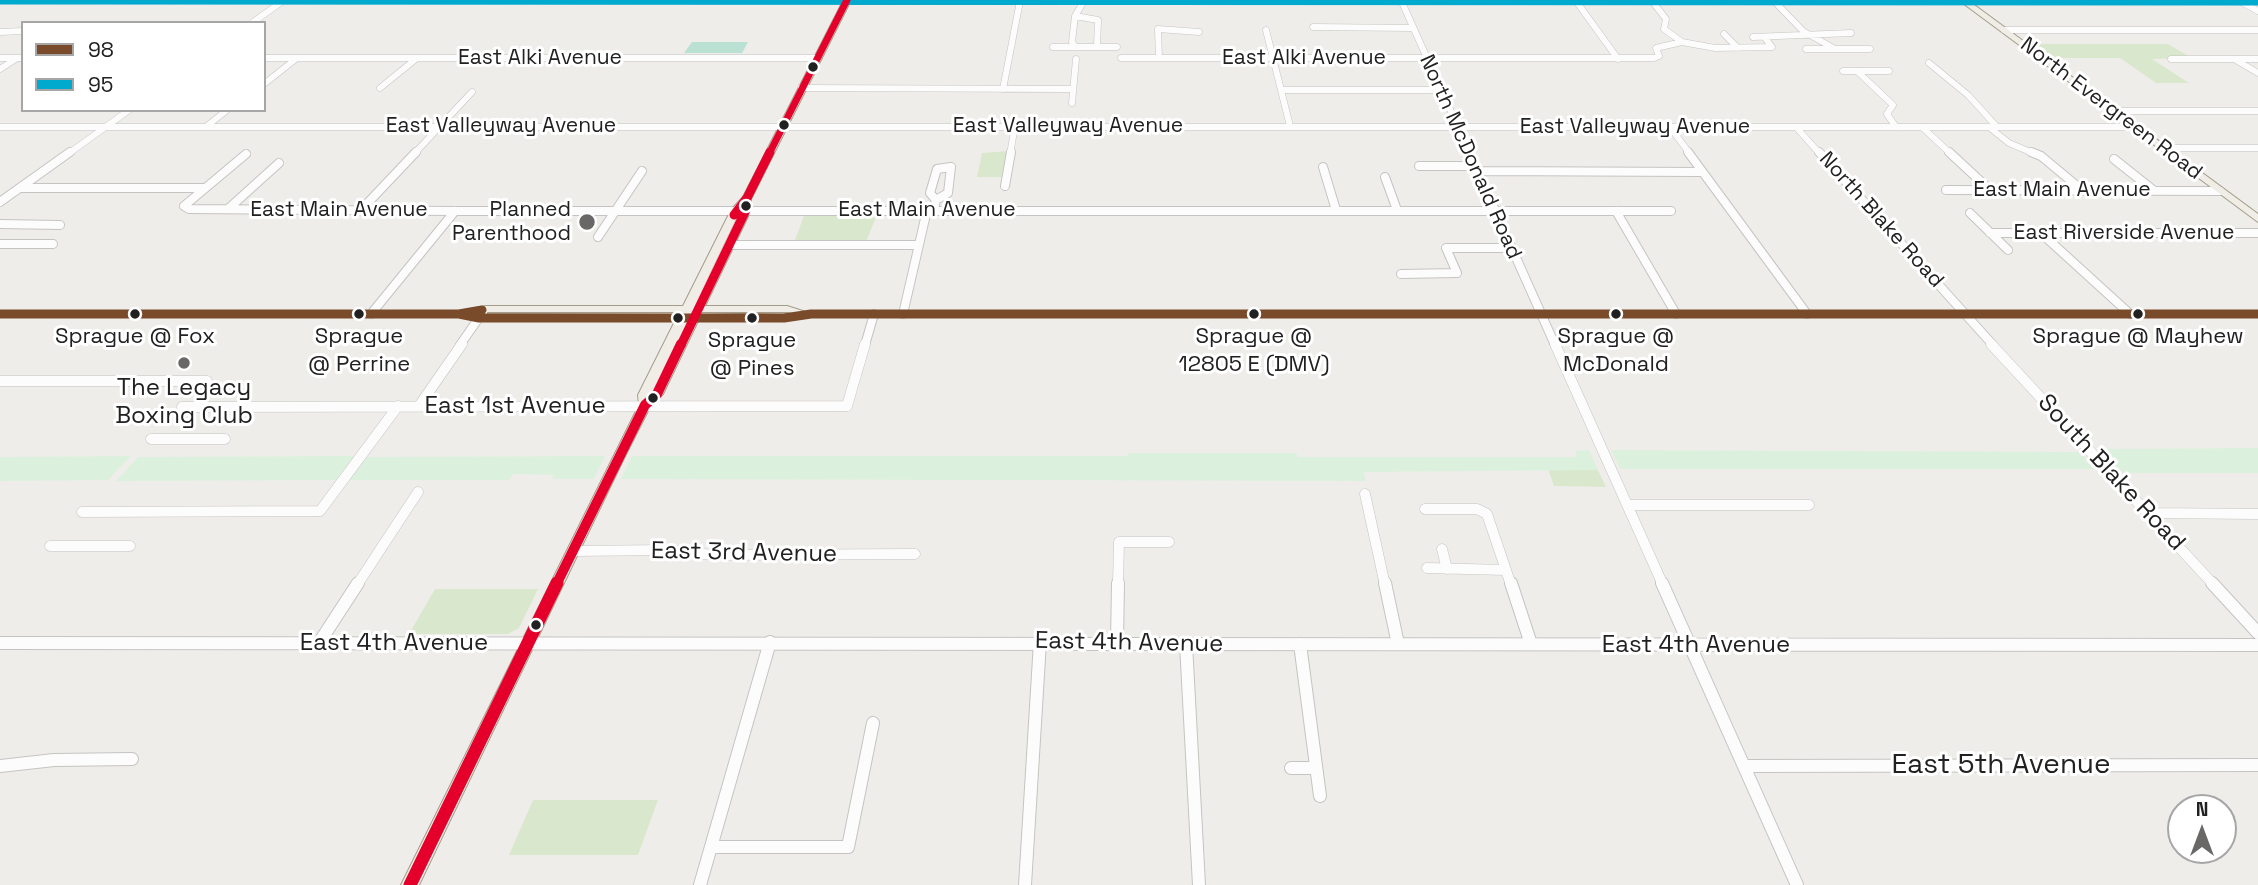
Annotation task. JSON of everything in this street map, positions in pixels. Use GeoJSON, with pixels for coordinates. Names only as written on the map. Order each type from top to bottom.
{"type":"FeatureCollection","features":[{"type":"Feature","properties":{"kind":"main road"},"geometry":{"type":"LineString","coordinates":[[826,37],[824,31],[839,0]]}},
{"type":"Feature","properties":{"kind":"main road"},"geometry":{"type":"LineString","coordinates":[[410,885],[645,405],[657,394],[691,313],[800,88],[847,0]]}},
{"type":"Feature","properties":{"kind":"main road"},"geometry":{"type":"LineString","coordinates":[[4,1],[2258,2]]}},
{"type":"Feature","properties":{"kind":"main road","name":"North Evergreen Road"},"geometry":{"type":"LineString","coordinates":[[1965,1],[2117,111],[2258,219]]}},
{"type":"Feature","properties":{"kind":"main road"},"geometry":{"type":"LineString","coordinates":[[691,313],[729,245],[743,206]]}},
{"type":"Feature","properties":{"kind":"main road"},"geometry":{"type":"LineString","coordinates":[[0,314],[691,313],[784,318],[811,314],[2258,314]]}},
{"type":"Feature","properties":{"kind":"street"},"geometry":{"type":"LineString","coordinates":[[255,21],[284,0]]}},
{"type":"Feature","properties":{"kind":"street"},"geometry":{"type":"LineString","coordinates":[[1003,89],[1020,1]]}},
{"type":"Feature","properties":{"kind":"street"},"geometry":{"type":"LineString","coordinates":[[1075,46],[1072,43],[1075,16],[1084,1]]}},
{"type":"Feature","properties":{"kind":"street","name":"North McDonald Road"},"geometry":{"type":"LineString","coordinates":[[1401,1],[1797,885]]}},
{"type":"Feature","properties":{"kind":"street"},"geometry":{"type":"LineString","coordinates":[[1576,1],[1618,59]]}},
{"type":"Feature","properties":{"kind":"street"},"geometry":{"type":"LineString","coordinates":[[1652,1],[1666,19],[1664,29],[1682,42],[1738,48],[1772,47],[1765,37]]}},
{"type":"Feature","properties":{"kind":"street"},"geometry":{"type":"LineString","coordinates":[[1774,1],[1801,29],[1835,49]]}},
{"type":"Feature","properties":{"kind":"street"},"geometry":{"type":"LineString","coordinates":[[2240,1],[2258,11]]}},
{"type":"Feature","properties":{"kind":"street"},"geometry":{"type":"LineString","coordinates":[[1075,16],[1098,20],[1097,46]]}},
{"type":"Feature","properties":{"kind":"street"},"geometry":{"type":"LineString","coordinates":[[1313,27],[1412,27]]}},
{"type":"Feature","properties":{"kind":"street"},"geometry":{"type":"LineString","coordinates":[[1159,58],[1158,29],[1199,32]]}},
{"type":"Feature","properties":{"kind":"street"},"geometry":{"type":"LineString","coordinates":[[1266,30],[1290,126]]}},
{"type":"Feature","properties":{"kind":"street"},"geometry":{"type":"LineString","coordinates":[[2004,30],[2258,30]]}},
{"type":"Feature","properties":{"kind":"street"},"geometry":{"type":"LineString","coordinates":[[0,32],[21,31]]}},
{"type":"Feature","properties":{"kind":"street"},"geometry":{"type":"LineString","coordinates":[[1754,37],[1851,33]]}},
{"type":"Feature","properties":{"kind":"street"},"geometry":{"type":"LineString","coordinates":[[1724,34],[1738,48]]}},
{"type":"Feature","properties":{"kind":"street","name":"East Alki Avenue"},"geometry":{"type":"LineString","coordinates":[[1121,58],[1654,58],[1659,56],[1656,48],[1682,42]]}},
{"type":"Feature","properties":{"kind":"street"},"geometry":{"type":"LineString","coordinates":[[1053,47],[1117,47]]}},
{"type":"Feature","properties":{"kind":"street"},"geometry":{"type":"LineString","coordinates":[[1806,49],[1870,49]]}},
{"type":"Feature","properties":{"kind":"street"},"geometry":{"type":"LineString","coordinates":[[0,58],[20,58]]}},
{"type":"Feature","properties":{"kind":"street"},"geometry":{"type":"LineString","coordinates":[[0,69],[20,58]]}},
{"type":"Feature","properties":{"kind":"street","name":"East Alki Avenue"},"geometry":{"type":"LineString","coordinates":[[266,58],[815,58]]}},
{"type":"Feature","properties":{"kind":"street"},"geometry":{"type":"LineString","coordinates":[[266,82],[297,58]]}},
{"type":"Feature","properties":{"kind":"street"},"geometry":{"type":"LineString","coordinates":[[380,88],[417,58]]}},
{"type":"Feature","properties":{"kind":"street"},"geometry":{"type":"LineString","coordinates":[[1072,103],[1076,59]]}},
{"type":"Feature","properties":{"kind":"street"},"geometry":{"type":"LineString","coordinates":[[2171,59],[2258,59]]}},
{"type":"Feature","properties":{"kind":"street"},"geometry":{"type":"LineString","coordinates":[[2234,59],[2258,73]]}},
{"type":"Feature","properties":{"kind":"street"},"geometry":{"type":"LineString","coordinates":[[1929,63],[1968,95],[2009,143],[2041,156],[2082,190]]}},
{"type":"Feature","properties":{"kind":"street"},"geometry":{"type":"LineString","coordinates":[[1843,71],[1889,71]]}},
{"type":"Feature","properties":{"kind":"street"},"geometry":{"type":"LineString","coordinates":[[1857,71],[1893,105],[1887,114],[1896,127]]}},
{"type":"Feature","properties":{"kind":"street"},"geometry":{"type":"LineString","coordinates":[[800,88],[1072,89]]}},
{"type":"Feature","properties":{"kind":"street"},"geometry":{"type":"LineString","coordinates":[[1281,90],[1442,90]]}},
{"type":"Feature","properties":{"kind":"street"},"geometry":{"type":"LineString","coordinates":[[361,210],[472,92]]}},
{"type":"Feature","properties":{"kind":"street"},"geometry":{"type":"LineString","coordinates":[[2117,111],[2258,111]]}},
{"type":"Feature","properties":{"kind":"street"},"geometry":{"type":"LineString","coordinates":[[0,202],[126,112]]}},
{"type":"Feature","properties":{"kind":"street"},"geometry":{"type":"LineString","coordinates":[[207,126],[224,112]]}},
{"type":"Feature","properties":{"kind":"street"},"geometry":{"type":"LineString","coordinates":[[1005,186],[1015,126]]}},
{"type":"Feature","properties":{"kind":"street","name":"East Valleyway Avenue"},"geometry":{"type":"LineString","coordinates":[[0,127],[2136,127]]}},
{"type":"Feature","properties":{"kind":"street"},"geometry":{"type":"LineString","coordinates":[[1670,127],[1807,314]]}},
{"type":"Feature","properties":{"kind":"street","name":"North Blake Road"},"geometry":{"type":"LineString","coordinates":[[1796,127],[1965,314]]}},
{"type":"Feature","properties":{"kind":"street"},"geometry":{"type":"LineString","coordinates":[[1922,127],[1990,190]]}},
{"type":"Feature","properties":{"kind":"street"},"geometry":{"type":"LineString","coordinates":[[2162,148],[2258,148]]}},
{"type":"Feature","properties":{"kind":"street"},"geometry":{"type":"LineString","coordinates":[[20,188],[205,188],[246,154]]}},
{"type":"Feature","properties":{"kind":"street"},"geometry":{"type":"LineString","coordinates":[[2114,159],[2153,190]]}},
{"type":"Feature","properties":{"kind":"street"},"geometry":{"type":"LineString","coordinates":[[228,209],[279,163]]}},
{"type":"Feature","properties":{"kind":"street"},"geometry":{"type":"LineString","coordinates":[[1419,166],[1702,172]]}},
{"type":"Feature","properties":{"kind":"street"},"geometry":{"type":"LineString","coordinates":[[903,314],[919,245],[936,200],[948,193],[953,169],[951,167],[937,169],[930,193],[936,200]]}},
{"type":"Feature","properties":{"kind":"street"},"geometry":{"type":"LineString","coordinates":[[1323,167],[1336,210]]}},
{"type":"Feature","properties":{"kind":"street"},"geometry":{"type":"LineString","coordinates":[[598,237],[642,172]]}},
{"type":"Feature","properties":{"kind":"street"},"geometry":{"type":"LineString","coordinates":[[1385,177],[1397,210]]}},
{"type":"Feature","properties":{"kind":"street","name":"East Main Avenue"},"geometry":{"type":"LineString","coordinates":[[205,188],[184,206],[189,209],[455,211],[616,211],[743,206],[931,210],[1671,211]]}},
{"type":"Feature","properties":{"kind":"street","name":"East Main Avenue"},"geometry":{"type":"LineString","coordinates":[[1946,190],[2220,191]]}},
{"type":"Feature","properties":{"kind":"street"},"geometry":{"type":"LineString","coordinates":[[372,314],[455,211]]}},
{"type":"Feature","properties":{"kind":"street"},"geometry":{"type":"LineString","coordinates":[[1616,211],[1676,314]]}},
{"type":"Feature","properties":{"kind":"street"},"geometry":{"type":"LineString","coordinates":[[1970,213],[2008,250]]}},
{"type":"Feature","properties":{"kind":"street"},"geometry":{"type":"LineString","coordinates":[[0,224],[60,225]]}},
{"type":"Feature","properties":{"kind":"street","name":"East Riverside Avenue"},"geometry":{"type":"LineString","coordinates":[[1990,233],[2258,233]]}},
{"type":"Feature","properties":{"kind":"street"},"geometry":{"type":"LineString","coordinates":[[2041,233],[2130,314]]}},
{"type":"Feature","properties":{"kind":"street"},"geometry":{"type":"LineString","coordinates":[[0,244],[53,244]]}},
{"type":"Feature","properties":{"kind":"street"},"geometry":{"type":"LineString","coordinates":[[729,245],[919,245]]}},
{"type":"Feature","properties":{"kind":"street"},"geometry":{"type":"LineString","coordinates":[[1401,274],[1457,273],[1446,248],[1511,248]]}},
{"type":"Feature","properties":{"kind":"street"},"geometry":{"type":"LineString","coordinates":[[419,406],[483,313]]}},
{"type":"Feature","properties":{"kind":"street","name":"East 1st Avenue"},"geometry":{"type":"LineString","coordinates":[[182,407],[847,406],[874,314]]}},
{"type":"Feature","properties":{"kind":"street","name":"South Blake Road"},"geometry":{"type":"LineString","coordinates":[[1965,314],[2258,633]]}},
{"type":"Feature","properties":{"kind":"street"},"geometry":{"type":"LineString","coordinates":[[0,381],[206,381]]}},
{"type":"Feature","properties":{"kind":"street"},"geometry":{"type":"LineString","coordinates":[[82,512],[320,511],[398,406]]}},
{"type":"Feature","properties":{"kind":"street"},"geometry":{"type":"LineString","coordinates":[[151,439],[225,439]]}},
{"type":"Feature","properties":{"kind":"street"},"geometry":{"type":"LineString","coordinates":[[319,643],[418,492]]}},
{"type":"Feature","properties":{"kind":"street"},"geometry":{"type":"LineString","coordinates":[[1365,494],[1398,644]]}},
{"type":"Feature","properties":{"kind":"street"},"geometry":{"type":"LineString","coordinates":[[1627,505],[1808,505]]}},
{"type":"Feature","properties":{"kind":"street"},"geometry":{"type":"LineString","coordinates":[[1425,509],[1484,511],[1531,644]]}},
{"type":"Feature","properties":{"kind":"street"},"geometry":{"type":"LineString","coordinates":[[2149,513],[2258,514]]}},
{"type":"Feature","properties":{"kind":"street"},"geometry":{"type":"LineString","coordinates":[[1117,642],[1119,542],[1169,542]]}},
{"type":"Feature","properties":{"kind":"street"},"geometry":{"type":"LineString","coordinates":[[50,546],[130,546]]}},
{"type":"Feature","properties":{"kind":"street","name":"East 3rd Avenue"},"geometry":{"type":"LineString","coordinates":[[574,551],[666,550],[713,555],[915,554]]}},
{"type":"Feature","properties":{"kind":"street"},"geometry":{"type":"LineString","coordinates":[[1442,550],[1447,569]]}},
{"type":"Feature","properties":{"kind":"street"},"geometry":{"type":"LineString","coordinates":[[1427,568],[1506,570]]}},
{"type":"Feature","properties":{"kind":"street"},"geometry":{"type":"LineString","coordinates":[[700,885],[770,642]]}},
{"type":"Feature","properties":{"kind":"street"},"geometry":{"type":"LineString","coordinates":[[1025,885],[1040,642]]}},
{"type":"Feature","properties":{"kind":"street","name":"East 4th Avenue"},"geometry":{"type":"LineString","coordinates":[[0,643],[2258,645]]}},
{"type":"Feature","properties":{"kind":"street"},"geometry":{"type":"LineString","coordinates":[[1186,644],[1199,885]]}},
{"type":"Feature","properties":{"kind":"street"},"geometry":{"type":"LineString","coordinates":[[1300,644],[1320,796]]}},
{"type":"Feature","properties":{"kind":"street"},"geometry":{"type":"LineString","coordinates":[[711,847],[848,847],[873,723]]}},
{"type":"Feature","properties":{"kind":"street"},"geometry":{"type":"LineString","coordinates":[[1,765],[132,759]]}},
{"type":"Feature","properties":{"kind":"street","name":"East 5th Avenue"},"geometry":{"type":"LineString","coordinates":[[1744,766],[2258,765]]}},
{"type":"Feature","properties":{"kind":"street"},"geometry":{"type":"LineString","coordinates":[[1290,768],[1316,768]]}},
{"type":"Feature","properties":{"kind":"green space"},"geometry":{"type":"Polygon","coordinates":[[[692,42],[748,42],[742,53],[684,53],[692,42]]]}},
{"type":"Feature","properties":{"kind":"green space"},"geometry":{"type":"Polygon","coordinates":[[[2032,44],[2168,44],[2192,58],[2152,59],[2189,83],[2156,83],[2120,58],[2052,58],[2032,44]]]}},
{"type":"Feature","properties":{"kind":"green space"},"geometry":{"type":"Polygon","coordinates":[[[1008,151],[1004,177],[977,177],[982,153],[1008,151]]]}},
{"type":"Feature","properties":{"kind":"green space"},"geometry":{"type":"Polygon","coordinates":[[[879,210],[866,242],[795,240],[805,213],[879,210]]]}},
{"type":"Feature","properties":{"kind":"green space"},"geometry":{"type":"Polygon","coordinates":[[[2258,448],[2258,473],[2114,473],[2097,449],[2258,448]]]}},
{"type":"Feature","properties":{"kind":"green space"},"geometry":{"type":"Polygon","coordinates":[[[1589,450],[1598,470],[1364,472],[1366,481],[621,479],[632,456],[1127,456],[1128,453],[1296,453],[1298,457],[1577,457],[1575,451],[1589,450]]]}},
{"type":"Feature","properties":{"kind":"green space"},"geometry":{"type":"Polygon","coordinates":[[[1611,450],[2079,452],[2100,469],[1620,469],[1611,450]]]}},
{"type":"Feature","properties":{"kind":"green space"},"geometry":{"type":"Polygon","coordinates":[[[131,456],[108,480],[0,481],[0,457],[131,456]]]}},
{"type":"Feature","properties":{"kind":"green space"},"geometry":{"type":"Polygon","coordinates":[[[357,456],[339,480],[116,481],[138,457],[357,456]]]}},
{"type":"Feature","properties":{"kind":"green space"},"geometry":{"type":"Polygon","coordinates":[[[605,456],[594,479],[552,479],[553,475],[513,474],[509,480],[347,480],[364,457],[605,456]]]}},
{"type":"Feature","properties":{"kind":"green space"},"geometry":{"type":"Polygon","coordinates":[[[1548,469],[1598,470],[1606,487],[1554,486],[1548,469]]]}},
{"type":"Feature","properties":{"kind":"green space"},"geometry":{"type":"Polygon","coordinates":[[[435,589],[538,589],[519,628],[508,634],[409,634],[435,589]]]}},
{"type":"Feature","properties":{"kind":"green space"},"geometry":{"type":"Polygon","coordinates":[[[533,800],[658,800],[638,855],[509,855],[533,800]]]}},
{"type":"Feature","properties":{"kind":"transit line"},"geometry":{"type":"LineString","coordinates":[[734,215],[747,198],[847,0]]}},
{"type":"Feature","properties":{"kind":"transit line","name":"95"},"geometry":{"type":"LineString","coordinates":[[0,1],[2258,2]]}},
{"type":"Feature","properties":{"kind":"transit line"},"geometry":{"type":"LineString","coordinates":[[410,885],[619,456],[645,405],[657,394],[746,210],[746,199]]}},
{"type":"Feature","properties":{"kind":"transit line","name":"98"},"geometry":{"type":"LineString","coordinates":[[0,314],[459,314],[482,310]]}},
{"type":"Feature","properties":{"kind":"transit line","name":"98"},"geometry":{"type":"LineString","coordinates":[[459,314],[479,318],[784,318],[811,314],[2258,314]]}},
{"type":"Feature","properties":{"kind":"place","name":"Planned Parenthood"},"geometry":{"type":"Point","coordinates":[587,222]}},
{"type":"Feature","properties":{"kind":"place","name":"Sprague @ Fox"},"geometry":{"type":"Point","coordinates":[135,314]}},
{"type":"Feature","properties":{"kind":"place","name":"Sprague @ Perrine"},"geometry":{"type":"Point","coordinates":[359,314]}},
{"type":"Feature","properties":{"kind":"place","name":"Sprague @ 12805 E (DMV)"},"geometry":{"type":"Point","coordinates":[1254,314]}},
{"type":"Feature","properties":{"kind":"place","name":"Sprague @ McDonald"},"geometry":{"type":"Point","coordinates":[1616,314]}},
{"type":"Feature","properties":{"kind":"place","name":"Sprague @ Mayhew"},"geometry":{"type":"Point","coordinates":[2138,314]}},
{"type":"Feature","properties":{"kind":"place","name":"Sprague @ Pines"},"geometry":{"type":"Point","coordinates":[752,318]}},
{"type":"Feature","properties":{"kind":"place","name":"The Legacy Boxing Club"},"geometry":{"type":"Point","coordinates":[184,363]}}]}
